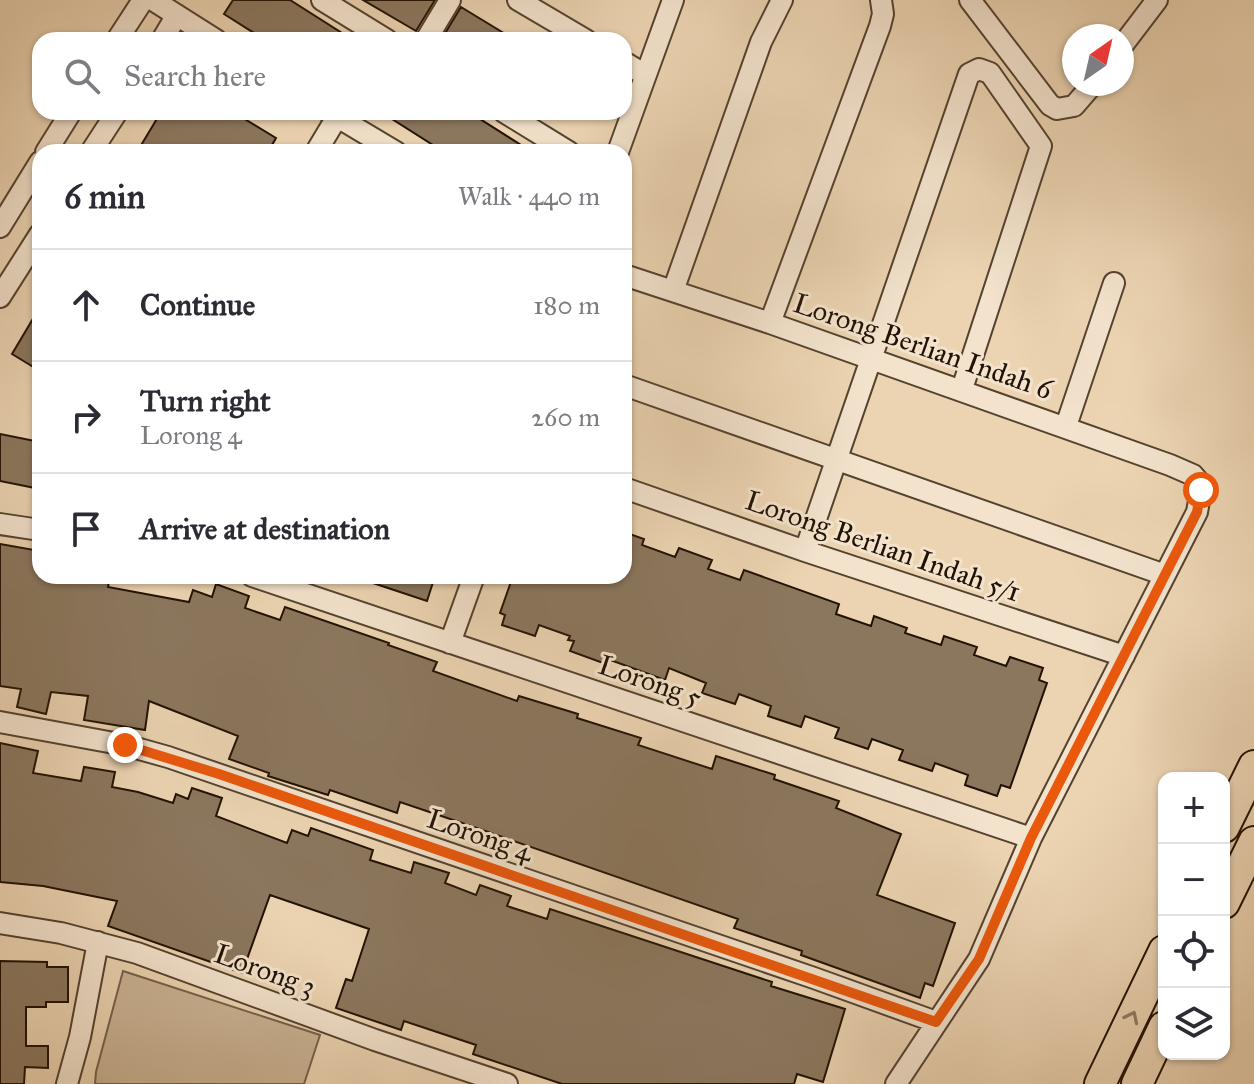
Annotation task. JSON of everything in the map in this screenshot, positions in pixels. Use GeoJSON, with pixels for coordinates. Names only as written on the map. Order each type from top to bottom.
{"type":"FeatureCollection","features":[{"type":"Feature","properties":{"kind":"highway"},"geometry":{"type":"LineString","coordinates":[[1230,815],[1254,766]]}},
{"type":"Feature","properties":{"kind":"highway"},"geometry":{"type":"LineString","coordinates":[[1230,891],[1254,842]]}},
{"type":"Feature","properties":{"kind":"highway"},"geometry":{"type":"LineString","coordinates":[[1100,1084],[1158,963]]}},
{"type":"Feature","properties":{"kind":"highway"},"geometry":{"type":"LineString","coordinates":[[1137,1084],[1158,1040]]}},
{"type":"Feature","properties":{"kind":"street"},"geometry":{"type":"LineString","coordinates":[[122,32],[143,0]]}},
{"type":"Feature","properties":{"kind":"street"},"geometry":{"type":"LineString","coordinates":[[153,0],[204,32]]}},
{"type":"Feature","properties":{"kind":"street"},"geometry":{"type":"LineString","coordinates":[[322,0],[374,32]]}},
{"type":"Feature","properties":{"kind":"street"},"geometry":{"type":"LineString","coordinates":[[431,32],[450,0]]}},
{"type":"Feature","properties":{"kind":"street"},"geometry":{"type":"LineString","coordinates":[[518,0],[572,32]]}},
{"type":"Feature","properties":{"kind":"street"},"geometry":{"type":"LineString","coordinates":[[632,112],[673,0]]}},
{"type":"Feature","properties":{"kind":"street"},"geometry":{"type":"LineString","coordinates":[[673,291],[761,42],[782,0]]}},
{"type":"Feature","properties":{"kind":"street"},"geometry":{"type":"LineString","coordinates":[[770,323],[880,26],[883,14],[881,0]]}},
{"type":"Feature","properties":{"kind":"street"},"geometry":{"type":"LineString","coordinates":[[970,0],[1050,105],[1057,109],[1074,106],[1083,96]]}},
{"type":"Feature","properties":{"kind":"street"},"geometry":{"type":"LineString","coordinates":[[1134,30],[1157,0]]}},
{"type":"Feature","properties":{"kind":"street"},"geometry":{"type":"LineString","coordinates":[[167,32],[177,15]]}},
{"type":"Feature","properties":{"kind":"street"},"geometry":{"type":"LineString","coordinates":[[632,67],[645,75]]}},
{"type":"Feature","properties":{"kind":"street"},"geometry":{"type":"LineString","coordinates":[[805,551],[969,74],[979,69],[990,73],[1041,146],[962,389]]}},
{"type":"Feature","properties":{"kind":"street"},"geometry":{"type":"LineString","coordinates":[[51,144],[66,120]]}},
{"type":"Feature","properties":{"kind":"street"},"geometry":{"type":"LineString","coordinates":[[96,144],[112,120]]}},
{"type":"Feature","properties":{"kind":"street"},"geometry":{"type":"LineString","coordinates":[[320,144],[331,120]]}},
{"type":"Feature","properties":{"kind":"street"},"geometry":{"type":"LineString","coordinates":[[342,120],[382,144]]}},
{"type":"Feature","properties":{"kind":"street"},"geometry":{"type":"LineString","coordinates":[[517,120],[556,144]]}},
{"type":"Feature","properties":{"kind":"street"},"geometry":{"type":"LineString","coordinates":[[621,144],[629,120]]}},
{"type":"Feature","properties":{"kind":"street"},"geometry":{"type":"LineString","coordinates":[[0,227],[32,175]]}},
{"type":"Feature","properties":{"kind":"street"},"geometry":{"type":"LineString","coordinates":[[0,297],[32,247]]}},
{"type":"Feature","properties":{"kind":"street","name":"Lorong Berlian Indah 6"},"geometry":{"type":"LineString","coordinates":[[632,278],[962,389],[1193,475],[1199,482],[1200,502],[1165,575]]}},
{"type":"Feature","properties":{"kind":"street"},"geometry":{"type":"LineString","coordinates":[[1066,426],[1114,283]]}},
{"type":"Feature","properties":{"kind":"street"},"geometry":{"type":"LineString","coordinates":[[632,388],[1165,575],[1031,838],[979,959],[896,1084]]}},
{"type":"Feature","properties":{"kind":"street","name":"Lorong Berlian Indah 5/1"},"geometry":{"type":"LineString","coordinates":[[632,491],[1124,656]]}},
{"type":"Feature","properties":{"kind":"street"},"geometry":{"type":"LineString","coordinates":[[0,524],[32,529]]}},
{"type":"Feature","properties":{"kind":"street","name":"Lorong 5"},"geometry":{"type":"LineString","coordinates":[[276,584],[1031,838]]}},
{"type":"Feature","properties":{"kind":"street"},"geometry":{"type":"LineString","coordinates":[[450,643],[471,584]]}},
{"type":"Feature","properties":{"kind":"street","name":"Lorong 4"},"geometry":{"type":"LineString","coordinates":[[0,722],[125,745],[168,757],[936,1022]]}},
{"type":"Feature","properties":{"kind":"street","name":"Lorong 3"},"geometry":{"type":"LineString","coordinates":[[0,923],[98,942],[459,1076],[507,1084]]}},
{"type":"Feature","properties":{"kind":"street"},"geometry":{"type":"LineString","coordinates":[[67,1084],[80,1037],[98,942]]}},
{"type":"Feature","properties":{"kind":"shaded area"},"geometry":{"type":"Polygon","coordinates":[[[123,971],[320,1035],[304,1084],[95,1084],[123,971]]]}},
{"type":"Feature","properties":{"kind":"building"},"geometry":{"type":"Polygon","coordinates":[[[233,0],[290,0],[340,32],[252,32],[224,14],[233,0]]]}},
{"type":"Feature","properties":{"kind":"building"},"geometry":{"type":"Polygon","coordinates":[[[363,0],[435,0],[416,31],[363,0]]]}},
{"type":"Feature","properties":{"kind":"building"},"geometry":{"type":"Polygon","coordinates":[[[461,7],[502,32],[446,32],[461,7]]]}},
{"type":"Feature","properties":{"kind":"building"},"geometry":{"type":"Polygon","coordinates":[[[156,120],[246,120],[276,138],[273,144],[142,144],[156,120]]]}},
{"type":"Feature","properties":{"kind":"building"},"geometry":{"type":"Polygon","coordinates":[[[394,120],[482,120],[519,144],[431,144],[394,120]]]}},
{"type":"Feature","properties":{"kind":"building"},"geometry":{"type":"Polygon","coordinates":[[[32,320],[32,366],[12,354],[32,320]]]}},
{"type":"Feature","properties":{"kind":"building"},"geometry":{"type":"Polygon","coordinates":[[[0,434],[32,440],[32,487],[0,481],[0,434]]]}},
{"type":"Feature","properties":{"kind":"building"},"geometry":{"type":"Polygon","coordinates":[[[632,535],[644,539],[642,545],[675,557],[679,548],[712,560],[708,569],[740,580],[744,570],[839,604],[836,614],[871,626],[874,616],[907,628],[905,633],[941,645],[944,636],[977,647],[974,655],[1006,666],[1010,657],[1043,668],[1039,680],[1047,683],[1010,788],[1001,785],[997,796],[965,785],[968,775],[935,763],[932,771],[899,760],[903,750],[872,739],[868,749],[835,738],[839,728],[805,716],[801,727],[768,716],[771,706],[739,694],[735,704],[702,693],[706,683],[669,668],[665,680],[605,658],[603,663],[570,651],[574,641],[568,640],[570,636],[539,625],[535,636],[502,625],[505,615],[500,613],[510,584],[632,584],[632,535]]]}},
{"type":"Feature","properties":{"kind":"building"},"geometry":{"type":"Polygon","coordinates":[[[0,544],[32,550],[32,584],[109,584],[108,587],[189,602],[193,590],[212,597],[216,584],[249,596],[245,608],[280,620],[285,607],[389,643],[437,662],[433,671],[517,701],[519,696],[578,714],[577,718],[641,738],[638,745],[712,769],[716,756],[775,775],[774,779],[839,801],[836,808],[901,834],[877,895],[955,923],[933,986],[925,983],[920,998],[801,955],[802,951],[734,928],[738,919],[465,824],[400,802],[397,813],[330,790],[328,795],[268,776],[269,773],[229,759],[238,736],[149,701],[145,730],[84,720],[88,696],[51,692],[46,714],[17,707],[21,689],[0,686],[0,544]]]}},
{"type":"Feature","properties":{"kind":"building"},"geometry":{"type":"Polygon","coordinates":[[[376,584],[432,584],[427,601],[376,584]]]}},
{"type":"Feature","properties":{"kind":"building"},"geometry":{"type":"Polygon","coordinates":[[[0,743],[38,751],[33,773],[81,781],[84,767],[115,772],[112,787],[173,803],[176,794],[188,799],[192,788],[222,798],[216,816],[287,843],[292,830],[308,836],[311,828],[373,850],[370,860],[411,873],[414,862],[449,873],[445,883],[476,895],[480,885],[511,896],[507,906],[547,919],[550,909],[845,1009],[823,1082],[797,1074],[794,1084],[562,1084],[473,1054],[476,1045],[404,1021],[401,1030],[336,1008],[346,979],[352,981],[369,929],[270,895],[242,973],[108,926],[117,901],[43,886],[0,882],[0,743]]]}},
{"type":"Feature","properties":{"kind":"building"},"geometry":{"type":"Polygon","coordinates":[[[0,961],[47,962],[47,967],[68,967],[68,1002],[46,1002],[46,1007],[26,1007],[26,1046],[48,1046],[48,1068],[25,1067],[24,1084],[0,1084],[0,961]]]}},
{"type":"Feature","properties":{"kind":"route"},"geometry":{"type":"LineString","coordinates":[[125,745],[219,774],[936,1022],[979,959],[1031,838],[1197,512],[1201,490]]}}]}
